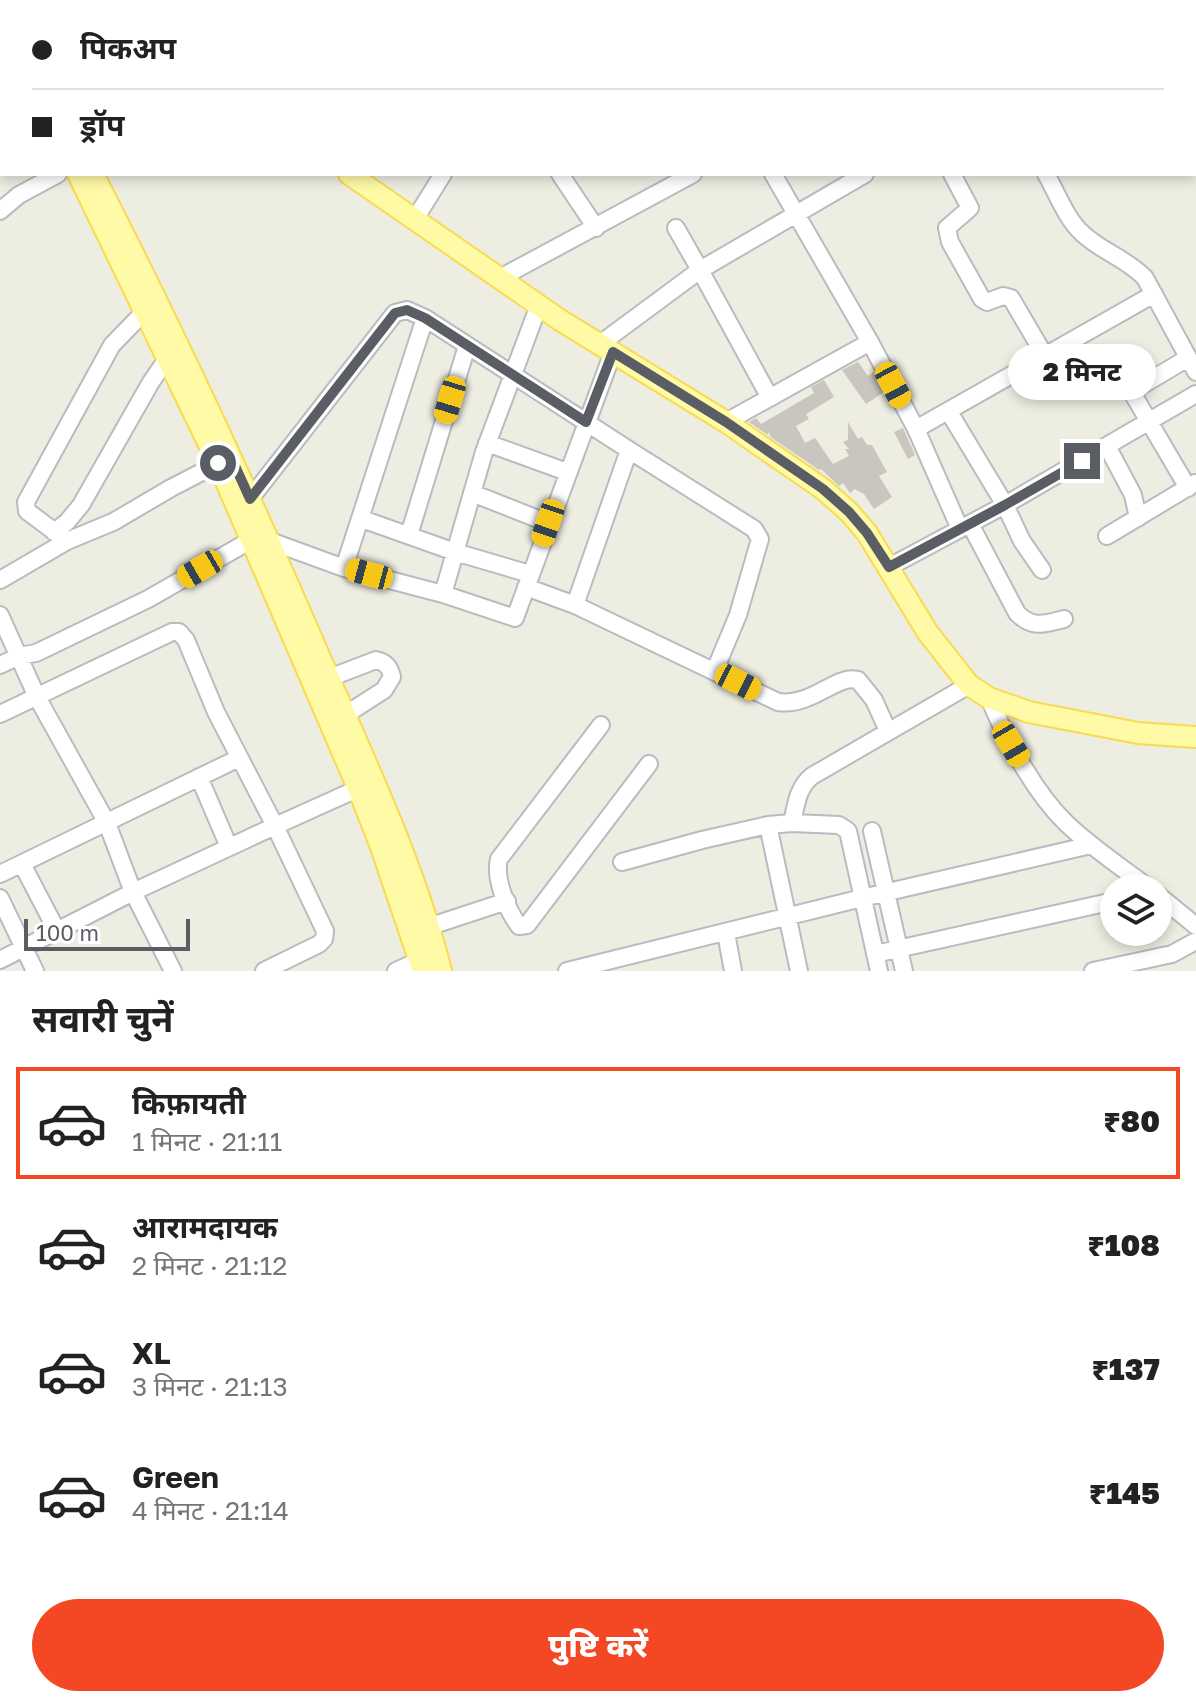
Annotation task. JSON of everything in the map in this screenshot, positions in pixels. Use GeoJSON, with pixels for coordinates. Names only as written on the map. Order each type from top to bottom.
{"type":"FeatureCollection","features":[{"type":"Feature","properties":{"kind":"main road"},"geometry":{"type":"LineString","coordinates":[[79,176],[106,216],[224,460],[428,927],[441,971]]}},
{"type":"Feature","properties":{"kind":"main road"},"geometry":{"type":"LineString","coordinates":[[94,176],[144,312],[224,460],[250,499],[260,541],[345,715],[366,785],[410,967]]}},
{"type":"Feature","properties":{"kind":"main road"},"geometry":{"type":"LineString","coordinates":[[352,176],[539,305],[726,422],[823,489],[867,533],[928,633],[969,685],[989,698],[1029,712],[1138,733],[1196,737]]}},
{"type":"Feature","properties":{"kind":"street"},"geometry":{"type":"LineString","coordinates":[[0,211],[19,195],[54,176]]}},
{"type":"Feature","properties":{"kind":"street"},"geometry":{"type":"LineString","coordinates":[[415,219],[442,176]]}},
{"type":"Feature","properties":{"kind":"street"},"geometry":{"type":"LineString","coordinates":[[561,176],[596,228]]}},
{"type":"Feature","properties":{"kind":"street"},"geometry":{"type":"LineString","coordinates":[[500,278],[689,176]]}},
{"type":"Feature","properties":{"kind":"street"},"geometry":{"type":"LineString","coordinates":[[774,176],[870,342],[965,526],[1017,613],[1026,622],[1044,624],[1064,619]]}},
{"type":"Feature","properties":{"kind":"street"},"geometry":{"type":"LineString","coordinates":[[0,665],[19,656],[36,653],[260,541],[515,618],[586,422],[607,348],[700,270],[861,176]]}},
{"type":"Feature","properties":{"kind":"street"},"geometry":{"type":"LineString","coordinates":[[953,176],[970,208],[947,228],[950,242],[982,299],[987,302],[1003,296],[1011,298],[1045,356]]}},
{"type":"Feature","properties":{"kind":"street"},"geometry":{"type":"LineString","coordinates":[[1047,176],[1084,236],[1134,266],[1154,294],[1194,368],[1135,392],[1136,402],[1148,422],[1192,485],[1107,536]]}},
{"type":"Feature","properties":{"kind":"street"},"geometry":{"type":"LineString","coordinates":[[676,228],[770,398]]}},
{"type":"Feature","properties":{"kind":"street"},"geometry":{"type":"LineString","coordinates":[[916,429],[1154,294]]}},
{"type":"Feature","properties":{"kind":"street"},"geometry":{"type":"LineString","coordinates":[[443,594],[487,443],[539,305]]}},
{"type":"Feature","properties":{"kind":"street"},"geometry":{"type":"LineString","coordinates":[[250,499],[395,313],[407,310],[425,318],[754,529],[760,539],[738,615],[715,670]]}},
{"type":"Feature","properties":{"kind":"street"},"geometry":{"type":"LineString","coordinates":[[60,537],[27,511],[26,502],[112,345],[144,312]]}},
{"type":"Feature","properties":{"kind":"street"},"geometry":{"type":"LineString","coordinates":[[344,568],[425,318]]}},
{"type":"Feature","properties":{"kind":"street"},"geometry":{"type":"LineString","coordinates":[[726,422],[870,342]]}},
{"type":"Feature","properties":{"kind":"street"},"geometry":{"type":"LineString","coordinates":[[409,535],[467,346]]}},
{"type":"Feature","properties":{"kind":"street"},"geometry":{"type":"LineString","coordinates":[[60,537],[167,359]]}},
{"type":"Feature","properties":{"kind":"street"},"geometry":{"type":"LineString","coordinates":[[889,567],[1005,505],[1196,394]]}},
{"type":"Feature","properties":{"kind":"street"},"geometry":{"type":"LineString","coordinates":[[949,412],[1005,505],[1022,541],[1042,570]]}},
{"type":"Feature","properties":{"kind":"street"},"geometry":{"type":"LineString","coordinates":[[487,443],[567,472]]}},
{"type":"Feature","properties":{"kind":"street"},"geometry":{"type":"LineString","coordinates":[[1107,446],[1133,495],[1138,518]]}},
{"type":"Feature","properties":{"kind":"street"},"geometry":{"type":"LineString","coordinates":[[575,605],[629,450]]}},
{"type":"Feature","properties":{"kind":"street"},"geometry":{"type":"LineString","coordinates":[[0,580],[60,537],[113,522],[224,460]]}},
{"type":"Feature","properties":{"kind":"street"},"geometry":{"type":"LineString","coordinates":[[472,493],[548,523]]}},
{"type":"Feature","properties":{"kind":"street"},"geometry":{"type":"LineString","coordinates":[[362,519],[528,580],[778,702],[793,704],[808,700],[847,679],[858,680],[874,700],[888,731]]}},
{"type":"Feature","properties":{"kind":"street"},"geometry":{"type":"LineString","coordinates":[[0,615],[37,697],[107,823],[133,892],[173,971]]}},
{"type":"Feature","properties":{"kind":"street"},"geometry":{"type":"LineString","coordinates":[[0,714],[172,632],[179,632],[186,640],[216,712],[325,931],[324,939],[319,944],[264,971]]}},
{"type":"Feature","properties":{"kind":"street"},"geometry":{"type":"LineString","coordinates":[[329,678],[376,660],[391,669],[392,677],[384,690],[345,715]]}},
{"type":"Feature","properties":{"kind":"street"},"geometry":{"type":"LineString","coordinates":[[792,823],[803,782],[969,685]]}},
{"type":"Feature","properties":{"kind":"street"},"geometry":{"type":"LineString","coordinates":[[989,698],[1000,724],[1045,797],[1064,821],[1130,874]]}},
{"type":"Feature","properties":{"kind":"street"},"geometry":{"type":"LineString","coordinates":[[601,725],[499,859],[497,868],[516,923],[523,927],[527,925],[649,764]]}},
{"type":"Feature","properties":{"kind":"street"},"geometry":{"type":"LineString","coordinates":[[0,874],[239,758]]}},
{"type":"Feature","properties":{"kind":"street"},"geometry":{"type":"LineString","coordinates":[[199,777],[229,847]]}},
{"type":"Feature","properties":{"kind":"street"},"geometry":{"type":"LineString","coordinates":[[0,960],[133,892],[366,785]]}},
{"type":"Feature","properties":{"kind":"street"},"geometry":{"type":"LineString","coordinates":[[768,825],[799,971]]}},
{"type":"Feature","properties":{"kind":"street"},"geometry":{"type":"LineString","coordinates":[[622,862],[768,825],[844,826],[877,963],[899,948],[1100,904]]}},
{"type":"Feature","properties":{"kind":"street"},"geometry":{"type":"LineString","coordinates":[[872,831],[904,971]]}},
{"type":"Feature","properties":{"kind":"street"},"geometry":{"type":"LineString","coordinates":[[567,971],[606,966],[886,892],[1091,845]]}},
{"type":"Feature","properties":{"kind":"street"},"geometry":{"type":"LineString","coordinates":[[22,864],[57,931]]}},
{"type":"Feature","properties":{"kind":"street"},"geometry":{"type":"LineString","coordinates":[[0,898],[35,971]]}},
{"type":"Feature","properties":{"kind":"street"},"geometry":{"type":"LineString","coordinates":[[428,927],[507,901]]}},
{"type":"Feature","properties":{"kind":"street"},"geometry":{"type":"LineString","coordinates":[[1172,906],[1196,926]]}},
{"type":"Feature","properties":{"kind":"street"},"geometry":{"type":"LineString","coordinates":[[726,933],[733,971]]}},
{"type":"Feature","properties":{"kind":"street"},"geometry":{"type":"LineString","coordinates":[[1093,971],[1172,954],[1196,941]]}},
{"type":"Feature","properties":{"kind":"building"},"geometry":{"type":"Polygon","coordinates":[[[858,362],[868,376],[874,372],[884,392],[866,404],[842,370],[858,362]]]}},
{"type":"Feature","properties":{"kind":"building"},"geometry":{"type":"Polygon","coordinates":[[[824,380],[834,397],[806,414],[809,419],[796,426],[805,443],[815,438],[833,464],[849,456],[845,449],[849,449],[843,442],[848,440],[848,422],[858,439],[862,437],[867,445],[872,445],[887,472],[879,476],[892,497],[874,509],[864,494],[855,489],[850,493],[843,483],[839,486],[821,469],[749,422],[756,418],[761,424],[814,393],[811,387],[824,380]]]}},
{"type":"Feature","properties":{"kind":"building"},"geometry":{"type":"Polygon","coordinates":[[[903,428],[915,455],[908,459],[894,432],[903,428]]]}},
{"type":"Feature","properties":{"kind":"route"},"geometry":{"type":"LineString","coordinates":[[218,463],[231,457],[250,499],[395,313],[407,310],[425,318],[586,422],[613,352],[726,422],[823,489],[867,533],[889,567],[1082,461]]}}]}
